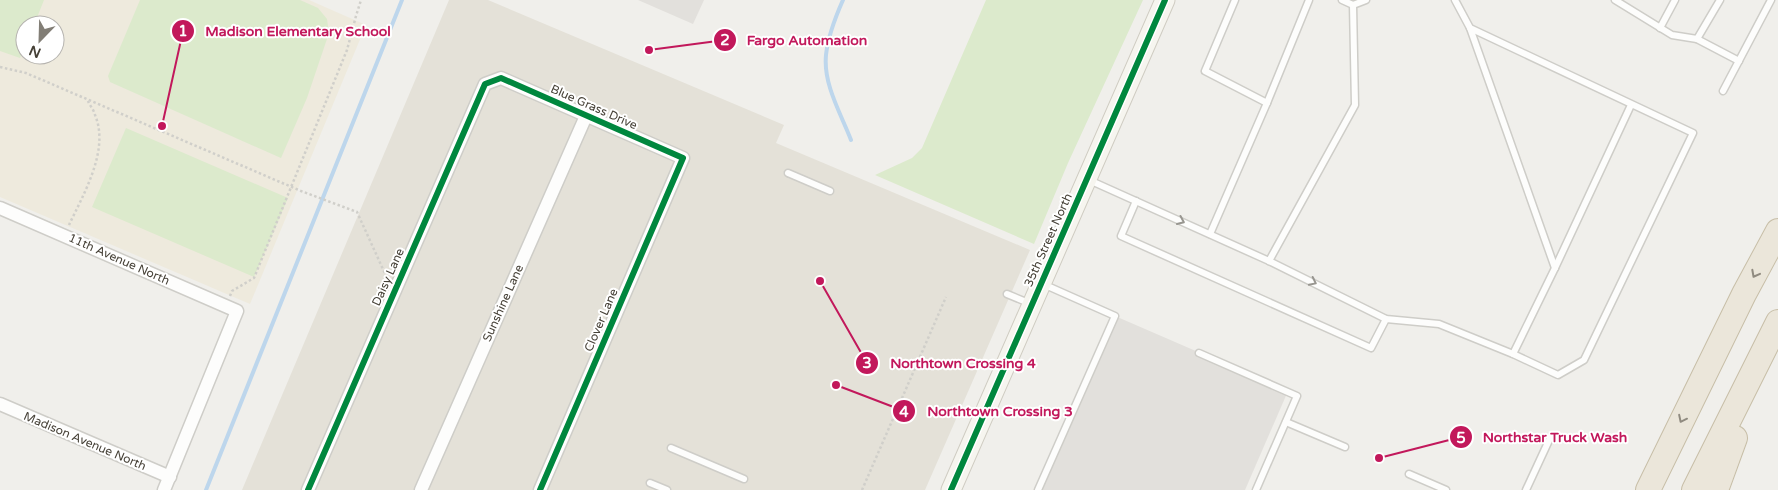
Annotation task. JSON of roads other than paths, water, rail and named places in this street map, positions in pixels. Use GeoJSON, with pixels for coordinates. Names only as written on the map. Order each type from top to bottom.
{"type":"FeatureCollection","features":[{"type":"Feature","properties":{"kind":"highway"},"geometry":{"type":"LineString","coordinates":[[1649,486],[1744,294],[1778,231]]}},
{"type":"Feature","properties":{"kind":"highway"},"geometry":{"type":"LineString","coordinates":[[1694,490],[1778,323]]}},
{"type":"Feature","properties":{"kind":"highway"},"geometry":{"type":"LineString","coordinates":[[1716,490],[1778,323]]}},
{"type":"Feature","properties":{"kind":"street","name":"35th Street North"},"geometry":{"type":"LineString","coordinates":[[951,490],[1165,0]]}},
{"type":"Feature","properties":{"kind":"street","name":"Blue Grass Drive"},"geometry":{"type":"LineString","coordinates":[[496,80],[500,78],[683,158]]}},
{"type":"Feature","properties":{"kind":"street","name":"Daisy Lane"},"geometry":{"type":"LineString","coordinates":[[308,490],[485,84],[496,80]]}},
{"type":"Feature","properties":{"kind":"street","name":"Sunshine Lane"},"geometry":{"type":"LineString","coordinates":[[421,490],[586,116]]}},
{"type":"Feature","properties":{"kind":"street","name":"Clover Lane"},"geometry":{"type":"LineString","coordinates":[[540,490],[683,158]]}},
{"type":"Feature","properties":{"kind":"street","name":"11th Avenue North"},"geometry":{"type":"LineString","coordinates":[[0,208],[231,309],[170,477]]}},
{"type":"Feature","properties":{"kind":"street","name":"Madison Avenue North"},"geometry":{"type":"LineString","coordinates":[[0,404],[170,477]]}},
{"type":"Feature","properties":{"kind":"street"},"geometry":{"type":"LineString","coordinates":[[164,490],[170,477]]}},
{"type":"Feature","properties":{"kind":"lane"},"geometry":{"type":"LineString","coordinates":[[1235,0],[1205,71],[1267,103]]}},
{"type":"Feature","properties":{"kind":"lane"},"geometry":{"type":"LineString","coordinates":[[1210,234],[1309,0]]}},
{"type":"Feature","properties":{"kind":"lane"},"geometry":{"type":"LineString","coordinates":[[1342,0],[1353,6]]}},
{"type":"Feature","properties":{"kind":"lane"},"geometry":{"type":"LineString","coordinates":[[1353,6],[1366,0]]}},
{"type":"Feature","properties":{"kind":"lane"},"geometry":{"type":"LineString","coordinates":[[1455,0],[1470,28],[1555,268]]}},
{"type":"Feature","properties":{"kind":"lane"},"geometry":{"type":"LineString","coordinates":[[1615,0],[1672,35],[1697,40],[1739,61]]}},
{"type":"Feature","properties":{"kind":"lane"},"geometry":{"type":"LineString","coordinates":[[1660,28],[1675,0]]}},
{"type":"Feature","properties":{"kind":"lane"},"geometry":{"type":"LineString","coordinates":[[1697,40],[1720,0]]}},
{"type":"Feature","properties":{"kind":"lane"},"geometry":{"type":"LineString","coordinates":[[1723,91],[1771,0]]}},
{"type":"Feature","properties":{"kind":"lane"},"geometry":{"type":"LineString","coordinates":[[1269,260],[1355,105],[1353,6]]}},
{"type":"Feature","properties":{"kind":"lane"},"geometry":{"type":"LineString","coordinates":[[1087,180],[1269,260],[1386,318],[1439,324],[1513,354],[1558,375],[1584,360],[1693,133],[1470,28]]}},
{"type":"Feature","properties":{"kind":"lane"},"geometry":{"type":"LineString","coordinates":[[1513,354],[1631,105]]}},
{"type":"Feature","properties":{"kind":"lane"},"geometry":{"type":"LineString","coordinates":[[788,172],[830,191]]}},
{"type":"Feature","properties":{"kind":"lane"},"geometry":{"type":"LineString","coordinates":[[1136,201],[1121,236],[1371,348],[1386,318]]}},
{"type":"Feature","properties":{"kind":"lane"},"geometry":{"type":"LineString","coordinates":[[1038,490],[1115,316],[1041,283]]}},
{"type":"Feature","properties":{"kind":"lane"},"geometry":{"type":"LineString","coordinates":[[1007,294],[1032,304]]}},
{"type":"Feature","properties":{"kind":"lane"},"geometry":{"type":"LineString","coordinates":[[1199,353],[1297,396],[1256,490]]}},
{"type":"Feature","properties":{"kind":"lane"},"geometry":{"type":"LineString","coordinates":[[1286,422],[1345,447]]}},
{"type":"Feature","properties":{"kind":"lane"},"geometry":{"type":"LineString","coordinates":[[1526,490],[1551,436]]}},
{"type":"Feature","properties":{"kind":"lane"},"geometry":{"type":"LineString","coordinates":[[671,448],[744,479]]}},
{"type":"Feature","properties":{"kind":"lane"},"geometry":{"type":"LineString","coordinates":[[1409,474],[1446,490]]}},
{"type":"Feature","properties":{"kind":"lane"},"geometry":{"type":"LineString","coordinates":[[650,483],[667,490]]}},
{"type":"Feature","properties":{"kind":"waterway"},"geometry":{"type":"LineString","coordinates":[[206,490],[402,0]]}},
{"type":"Feature","properties":{"kind":"waterway"},"geometry":{"type":"LineString","coordinates":[[843,0],[830,34],[826,66],[830,88],[851,140]]}},
{"type":"Feature","properties":{"kind":"place","name":"Fargo Automation"},"geometry":{"type":"Point","coordinates":[649,50]}},
{"type":"Feature","properties":{"kind":"place","name":"Madison Elementary School"},"geometry":{"type":"Point","coordinates":[162,126]}},
{"type":"Feature","properties":{"kind":"place","name":"Northtown Crossing 4"},"geometry":{"type":"Point","coordinates":[820,281]}},
{"type":"Feature","properties":{"kind":"place","name":"Northtown Crossing 3"},"geometry":{"type":"Point","coordinates":[836,385]}},
{"type":"Feature","properties":{"kind":"place","name":"Northstar Truck Wash"},"geometry":{"type":"Point","coordinates":[1379,458]}}]}
